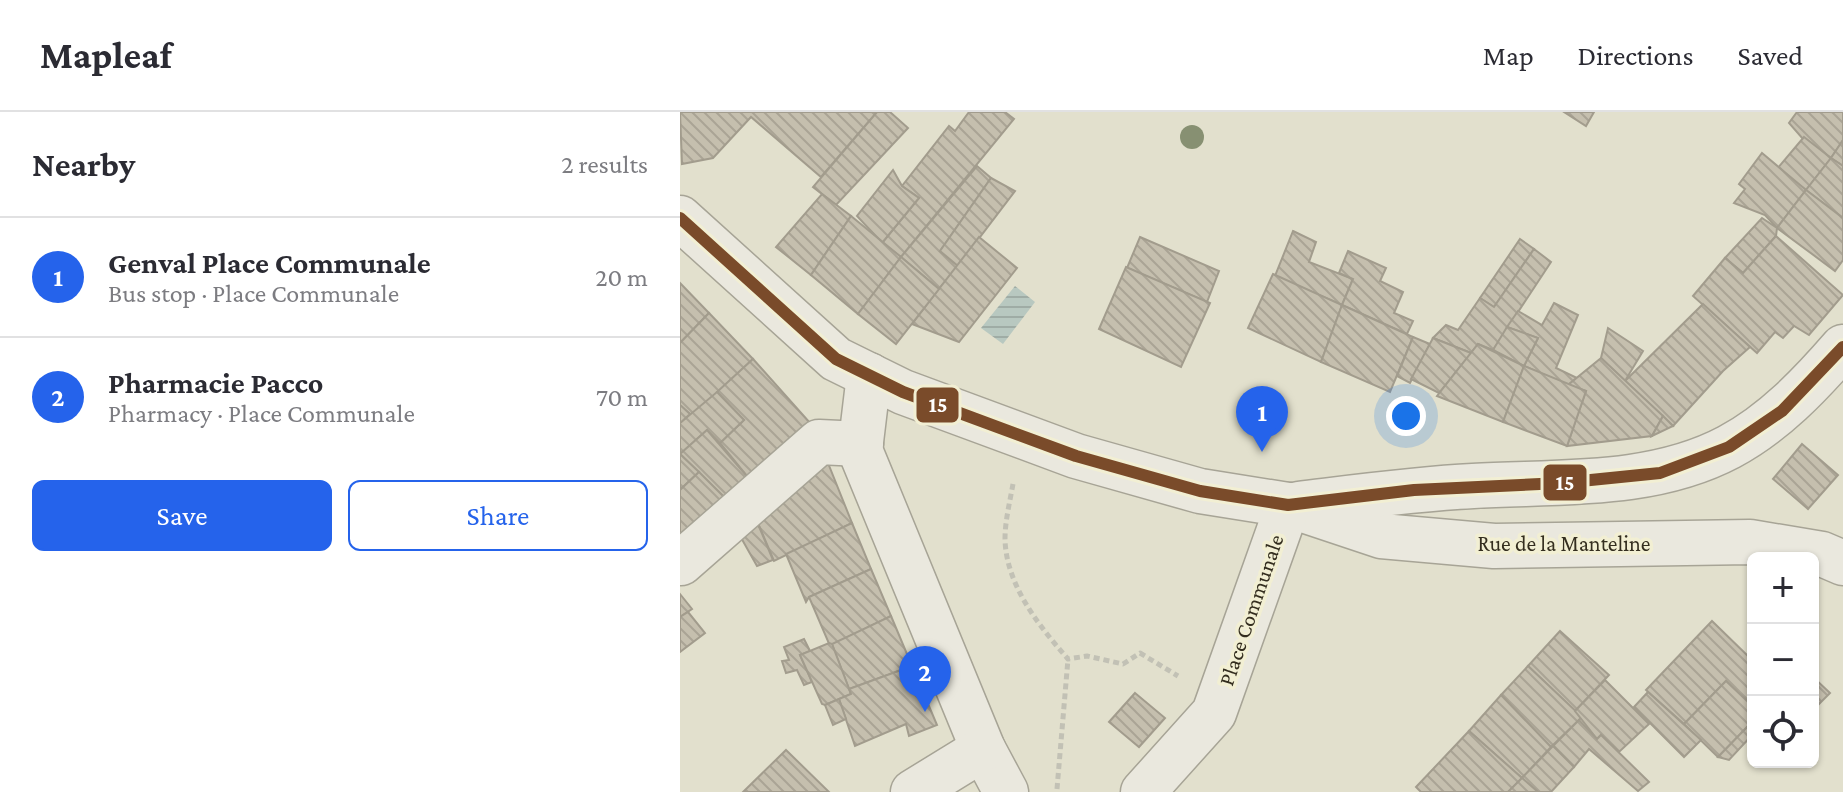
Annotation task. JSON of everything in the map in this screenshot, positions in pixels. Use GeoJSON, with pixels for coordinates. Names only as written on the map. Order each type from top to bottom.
{"type":"FeatureCollection","features":[{"type":"Feature","properties":{"kind":"street","name":"Place Communale"},"geometry":{"type":"LineString","coordinates":[[680,218],[836,359],[903,392],[1076,456],[1200,491],[1288,505],[1214,713],[1143,792]]}},
{"type":"Feature","properties":{"kind":"street"},"geometry":{"type":"LineString","coordinates":[[1288,505],[1414,490],[1561,483],[1660,473],[1729,447],[1782,411],[1843,347]]}},
{"type":"Feature","properties":{"kind":"street"},"geometry":{"type":"LineString","coordinates":[[869,375],[861,444],[983,749],[1006,792]]}},
{"type":"Feature","properties":{"kind":"street"},"geometry":{"type":"LineString","coordinates":[[681,563],[819,442],[861,444]]}},
{"type":"Feature","properties":{"kind":"street","name":"Rue de la Manteline"},"geometry":{"type":"LineString","coordinates":[[1288,505],[1381,536],[1494,546],[1750,542],[1822,554],[1843,563]]}},
{"type":"Feature","properties":{"kind":"street"},"geometry":{"type":"LineString","coordinates":[[913,792],[983,749]]}},
{"type":"Feature","properties":{"kind":"path"},"geometry":{"type":"LineString","coordinates":[[1019,435],[1005,540],[1013,577],[1039,626],[1068,659],[1057,792]]}},
{"type":"Feature","properties":{"kind":"path"},"geometry":{"type":"LineString","coordinates":[[1068,659],[1087,656],[1123,664],[1140,653],[1199,689],[1214,713]]}},
{"type":"Feature","properties":{"kind":"shaded area"},"geometry":{"type":"Polygon","coordinates":[[[1015,286],[1035,302],[1003,344],[981,328],[1015,286]]]}},
{"type":"Feature","properties":{"kind":"building"},"geometry":{"type":"Polygon","coordinates":[[[680,112],[877,112],[821,177],[751,117],[713,158],[682,164],[680,112]]]}},
{"type":"Feature","properties":{"kind":"building"},"geometry":{"type":"Polygon","coordinates":[[[877,112],[890,112],[908,128],[836,205],[813,187],[877,112]]]}},
{"type":"Feature","properties":{"kind":"building"},"geometry":{"type":"Polygon","coordinates":[[[969,112],[1005,112],[1014,119],[901,257],[882,243],[919,198],[902,186],[949,126],[955,131],[969,112]]]}},
{"type":"Feature","properties":{"kind":"building"},"geometry":{"type":"Polygon","coordinates":[[[1564,112],[1594,112],[1586,126],[1564,112]]]}},
{"type":"Feature","properties":{"kind":"building"},"geometry":{"type":"Polygon","coordinates":[[[1797,112],[1843,112],[1843,140],[1831,158],[1803,139],[1789,123],[1797,112]]]}},
{"type":"Feature","properties":{"kind":"building"},"geometry":{"type":"Polygon","coordinates":[[[1804,137],[1831,158],[1806,190],[1777,169],[1804,137]]]}},
{"type":"Feature","properties":{"kind":"building"},"geometry":{"type":"Polygon","coordinates":[[[1843,140],[1843,166],[1831,158],[1843,140]]]}},
{"type":"Feature","properties":{"kind":"building"},"geometry":{"type":"Polygon","coordinates":[[[1762,153],[1806,190],[1777,228],[1765,215],[1734,203],[1745,189],[1739,184],[1762,153]]]}},
{"type":"Feature","properties":{"kind":"building"},"geometry":{"type":"Polygon","coordinates":[[[1831,158],[1843,166],[1843,218],[1806,190],[1831,158]]]}},
{"type":"Feature","properties":{"kind":"building"},"geometry":{"type":"Polygon","coordinates":[[[977,166],[991,178],[940,251],[958,266],[939,289],[901,257],[977,166]]]}},
{"type":"Feature","properties":{"kind":"building"},"geometry":{"type":"Polygon","coordinates":[[[893,170],[902,186],[919,198],[882,243],[857,216],[893,170]]]}},
{"type":"Feature","properties":{"kind":"building"},"geometry":{"type":"Polygon","coordinates":[[[991,178],[1015,191],[958,266],[940,251],[991,178]]]}},
{"type":"Feature","properties":{"kind":"building"},"geometry":{"type":"Polygon","coordinates":[[[1806,190],[1843,218],[1843,260],[1835,271],[1777,228],[1806,190]]]}},
{"type":"Feature","properties":{"kind":"building"},"geometry":{"type":"Polygon","coordinates":[[[822,194],[851,216],[811,275],[776,247],[822,194]]]}},
{"type":"Feature","properties":{"kind":"building"},"geometry":{"type":"Polygon","coordinates":[[[851,216],[901,257],[858,314],[811,275],[851,216]]]}},
{"type":"Feature","properties":{"kind":"building"},"geometry":{"type":"Polygon","coordinates":[[[1762,218],[1777,228],[1776,236],[1743,273],[1725,258],[1762,218]]]}},
{"type":"Feature","properties":{"kind":"building"},"geometry":{"type":"Polygon","coordinates":[[[1293,231],[1316,242],[1309,262],[1353,279],[1342,305],[1275,276],[1293,231]]]}},
{"type":"Feature","properties":{"kind":"building"},"geometry":{"type":"Polygon","coordinates":[[[1776,236],[1843,295],[1809,335],[1794,326],[1783,338],[1775,332],[1757,353],[1693,296],[1725,258],[1743,273],[1776,236]]]}},
{"type":"Feature","properties":{"kind":"building"},"geometry":{"type":"Polygon","coordinates":[[[979,237],[1017,268],[959,342],[912,324],[979,237]]]}},
{"type":"Feature","properties":{"kind":"building"},"geometry":{"type":"Polygon","coordinates":[[[1140,237],[1219,271],[1207,302],[1127,268],[1140,237]]]}},
{"type":"Feature","properties":{"kind":"building"},"geometry":{"type":"Polygon","coordinates":[[[1520,239],[1534,249],[1494,307],[1480,298],[1520,239]]]}},
{"type":"Feature","properties":{"kind":"building"},"geometry":{"type":"Polygon","coordinates":[[[1534,249],[1551,262],[1493,350],[1478,344],[1471,353],[1433,338],[1446,325],[1458,330],[1480,298],[1494,307],[1534,249]]]}},
{"type":"Feature","properties":{"kind":"building"},"geometry":{"type":"Polygon","coordinates":[[[1348,251],[1386,268],[1380,281],[1403,292],[1394,313],[1413,321],[1407,334],[1342,305],[1353,279],[1339,273],[1348,251]]]}},
{"type":"Feature","properties":{"kind":"building"},"geometry":{"type":"Polygon","coordinates":[[[901,257],[939,289],[896,344],[858,314],[901,257]]]}},
{"type":"Feature","properties":{"kind":"building"},"geometry":{"type":"Polygon","coordinates":[[[1126,267],[1210,303],[1181,367],[1099,329],[1126,267]]]}},
{"type":"Feature","properties":{"kind":"building"},"geometry":{"type":"Polygon","coordinates":[[[1273,274],[1342,305],[1321,362],[1248,328],[1273,274]]]}},
{"type":"Feature","properties":{"kind":"building"},"geometry":{"type":"Polygon","coordinates":[[[680,283],[709,313],[680,343],[680,283]]]}},
{"type":"Feature","properties":{"kind":"building"},"geometry":{"type":"Polygon","coordinates":[[[1554,303],[1578,315],[1556,368],[1577,378],[1568,385],[1524,366],[1538,338],[1507,327],[1518,311],[1542,325],[1554,303]]]}},
{"type":"Feature","properties":{"kind":"building"},"geometry":{"type":"Polygon","coordinates":[[[1703,304],[1750,347],[1723,371],[1673,426],[1625,381],[1703,304]]]}},
{"type":"Feature","properties":{"kind":"building"},"geometry":{"type":"Polygon","coordinates":[[[1342,305],[1413,337],[1390,392],[1321,362],[1342,305]]]}},
{"type":"Feature","properties":{"kind":"building"},"geometry":{"type":"Polygon","coordinates":[[[709,313],[753,359],[692,416],[680,405],[680,343],[709,313]]]}},
{"type":"Feature","properties":{"kind":"building"},"geometry":{"type":"Polygon","coordinates":[[[1507,327],[1538,338],[1524,366],[1493,350],[1507,327]]]}},
{"type":"Feature","properties":{"kind":"building"},"geometry":{"type":"Polygon","coordinates":[[[1608,328],[1643,351],[1625,381],[1601,358],[1608,328]]]}},
{"type":"Feature","properties":{"kind":"building"},"geometry":{"type":"Polygon","coordinates":[[[1413,337],[1430,344],[1410,383],[1397,376],[1413,337]]]}},
{"type":"Feature","properties":{"kind":"building"},"geometry":{"type":"Polygon","coordinates":[[[1433,338],[1471,353],[1439,393],[1411,379],[1433,338]]]}},
{"type":"Feature","properties":{"kind":"building"},"geometry":{"type":"Polygon","coordinates":[[[1478,344],[1524,366],[1503,422],[1437,396],[1478,344]]]}},
{"type":"Feature","properties":{"kind":"building"},"geometry":{"type":"Polygon","coordinates":[[[1601,358],[1663,416],[1652,436],[1567,446],[1586,391],[1568,385],[1601,358]]]}},
{"type":"Feature","properties":{"kind":"building"},"geometry":{"type":"Polygon","coordinates":[[[753,359],[810,423],[804,434],[751,481],[720,443],[744,420],[717,392],[753,359]]]}},
{"type":"Feature","properties":{"kind":"building"},"geometry":{"type":"Polygon","coordinates":[[[1524,366],[1586,391],[1567,446],[1503,422],[1524,366]]]}},
{"type":"Feature","properties":{"kind":"building"},"geometry":{"type":"Polygon","coordinates":[[[717,392],[744,420],[720,443],[707,430],[680,454],[680,423],[717,392]]]}},
{"type":"Feature","properties":{"kind":"building"},"geometry":{"type":"Polygon","coordinates":[[[680,405],[690,414],[680,423],[680,405]]]}},
{"type":"Feature","properties":{"kind":"building"},"geometry":{"type":"Polygon","coordinates":[[[1663,416],[1673,426],[1652,436],[1663,416]]]}},
{"type":"Feature","properties":{"kind":"building"},"geometry":{"type":"Polygon","coordinates":[[[707,430],[751,481],[728,501],[680,454],[707,430]]]}},
{"type":"Feature","properties":{"kind":"building"},"geometry":{"type":"Polygon","coordinates":[[[1802,444],[1838,475],[1808,509],[1773,479],[1802,444]]]}},
{"type":"Feature","properties":{"kind":"building"},"geometry":{"type":"Polygon","coordinates":[[[680,454],[699,472],[680,490],[680,454]]]}},
{"type":"Feature","properties":{"kind":"building"},"geometry":{"type":"Polygon","coordinates":[[[826,458],[852,523],[774,561],[752,509],[826,458]]]}},
{"type":"Feature","properties":{"kind":"building"},"geometry":{"type":"Polygon","coordinates":[[[699,472],[728,501],[680,543],[680,490],[699,472]]]}},
{"type":"Feature","properties":{"kind":"building"},"geometry":{"type":"Polygon","coordinates":[[[755,517],[773,560],[757,566],[735,527],[755,517]]]}},
{"type":"Feature","properties":{"kind":"building"},"geometry":{"type":"Polygon","coordinates":[[[852,523],[871,569],[809,597],[806,602],[786,554],[852,523]]]}},
{"type":"Feature","properties":{"kind":"building"},"geometry":{"type":"Polygon","coordinates":[[[871,569],[891,616],[830,646],[809,597],[871,569]]]}},
{"type":"Feature","properties":{"kind":"building"},"geometry":{"type":"Polygon","coordinates":[[[680,594],[692,609],[680,617],[680,594]]]}},
{"type":"Feature","properties":{"kind":"building"},"geometry":{"type":"Polygon","coordinates":[[[688,612],[705,633],[680,652],[680,617],[688,612]]]}},
{"type":"Feature","properties":{"kind":"building"},"geometry":{"type":"Polygon","coordinates":[[[891,616],[912,666],[849,689],[832,644],[891,616]]]}},
{"type":"Feature","properties":{"kind":"building"},"geometry":{"type":"Polygon","coordinates":[[[1712,621],[1747,655],[1747,701],[1726,681],[1684,724],[1646,690],[1712,621]]]}},
{"type":"Feature","properties":{"kind":"building"},"geometry":{"type":"Polygon","coordinates":[[[1560,631],[1609,675],[1575,711],[1528,666],[1560,631]]]}},
{"type":"Feature","properties":{"kind":"building"},"geometry":{"type":"Polygon","coordinates":[[[804,639],[810,651],[800,655],[812,682],[804,685],[797,670],[786,673],[782,661],[789,660],[784,647],[804,639]]]}},
{"type":"Feature","properties":{"kind":"building"},"geometry":{"type":"Polygon","coordinates":[[[829,643],[851,694],[825,705],[800,655],[829,643]]]}},
{"type":"Feature","properties":{"kind":"building"},"geometry":{"type":"Polygon","coordinates":[[[912,666],[937,725],[909,736],[906,724],[855,746],[839,699],[851,694],[849,689],[912,666]]]}},
{"type":"Feature","properties":{"kind":"building"},"geometry":{"type":"Polygon","coordinates":[[[1528,666],[1582,717],[1551,747],[1501,695],[1528,666]]]}},
{"type":"Feature","properties":{"kind":"building"},"geometry":{"type":"Polygon","coordinates":[[[1605,680],[1649,724],[1619,752],[1601,735],[1597,739],[1575,711],[1605,680]]]}},
{"type":"Feature","properties":{"kind":"building"},"geometry":{"type":"Polygon","coordinates":[[[1726,681],[1747,701],[1747,727],[1718,757],[1684,724],[1726,681]]]}},
{"type":"Feature","properties":{"kind":"building"},"geometry":{"type":"Polygon","coordinates":[[[1819,683],[1830,693],[1819,704],[1819,683]]]}},
{"type":"Feature","properties":{"kind":"building"},"geometry":{"type":"Polygon","coordinates":[[[1648,692],[1701,740],[1684,757],[1634,707],[1648,692]]]}},
{"type":"Feature","properties":{"kind":"building"},"geometry":{"type":"Polygon","coordinates":[[[1135,693],[1165,718],[1139,747],[1109,722],[1135,693]]]}},
{"type":"Feature","properties":{"kind":"building"},"geometry":{"type":"Polygon","coordinates":[[[1501,695],[1551,747],[1522,778],[1469,731],[1501,695]]]}},
{"type":"Feature","properties":{"kind":"building"},"geometry":{"type":"Polygon","coordinates":[[[839,699],[846,719],[833,725],[825,705],[839,699]]]}},
{"type":"Feature","properties":{"kind":"building"},"geometry":{"type":"Polygon","coordinates":[[[1579,720],[1597,739],[1601,735],[1649,782],[1638,791],[1589,749],[1574,767],[1553,746],[1579,720]]]}},
{"type":"Feature","properties":{"kind":"building"},"geometry":{"type":"Polygon","coordinates":[[[1747,727],[1747,740],[1729,760],[1718,757],[1747,727]]]}},
{"type":"Feature","properties":{"kind":"building"},"geometry":{"type":"Polygon","coordinates":[[[1469,731],[1522,778],[1508,792],[1421,792],[1416,787],[1469,731]]]}},
{"type":"Feature","properties":{"kind":"building"},"geometry":{"type":"Polygon","coordinates":[[[1553,746],[1574,767],[1551,792],[1538,792],[1522,778],[1553,746]]]}},
{"type":"Feature","properties":{"kind":"building"},"geometry":{"type":"Polygon","coordinates":[[[786,750],[829,792],[743,792],[786,750]]]}},
{"type":"Feature","properties":{"kind":"building"},"geometry":{"type":"Polygon","coordinates":[[[1522,778],[1538,792],[1508,792],[1522,778]]]}},
{"type":"Feature","properties":{"kind":"transit line","name":"15"},"geometry":{"type":"LineString","coordinates":[[680,218],[836,359],[903,392],[1076,456],[1200,491],[1288,505],[1414,490],[1561,483],[1660,473],[1729,447],[1782,411],[1843,347]]}},
{"type":"Feature","properties":{"kind":"place","name":"Genval Place Communale"},"geometry":{"type":"Point","coordinates":[1262,452]}},
{"type":"Feature","properties":{"kind":"place","name":"Pharmacie Pacco"},"geometry":{"type":"Point","coordinates":[925,712]}}]}
